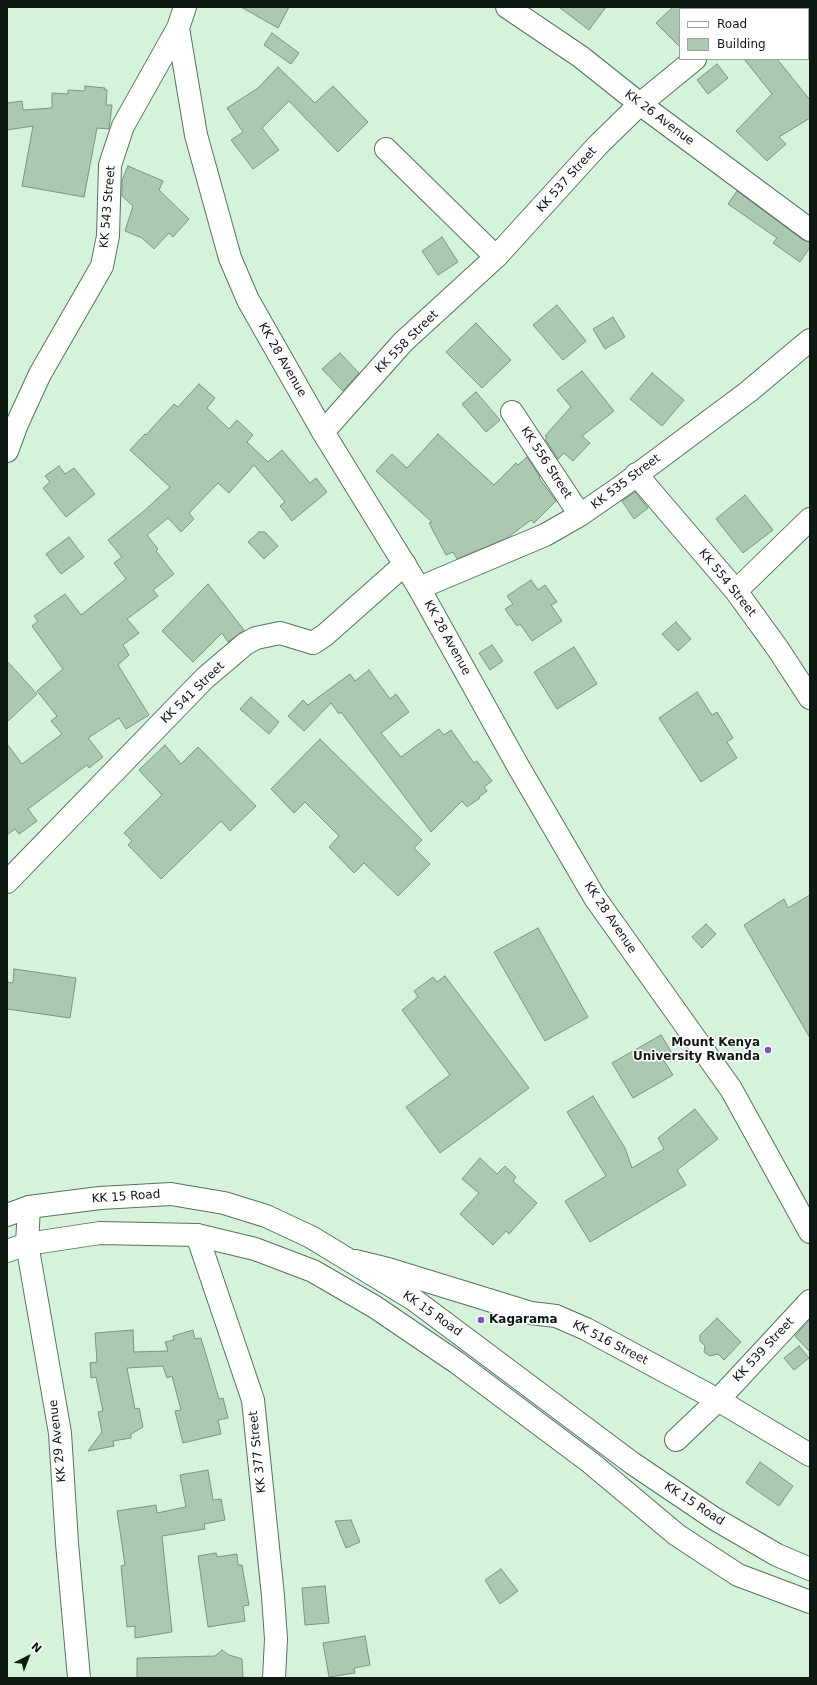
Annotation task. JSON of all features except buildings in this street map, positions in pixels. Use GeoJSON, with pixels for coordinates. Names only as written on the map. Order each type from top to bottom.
{"type":"FeatureCollection","features":[{"type":"Feature","properties":{"kind":"main road","name":"KK 28 Avenue"},"geometry":{"type":"LineString","coordinates":[[185,7],[178,28],[196,135],[230,258],[248,300],[323,432],[419,588],[518,766],[595,898],[731,1089],[810,1232]]}},
{"type":"Feature","properties":{"kind":"main road","name":"KK 26 Avenue"},"geometry":{"type":"LineString","coordinates":[[509,7],[581,57],[640,104],[810,230]]}},
{"type":"Feature","properties":{"kind":"main road","name":"KK 543 Street"},"geometry":{"type":"LineString","coordinates":[[7,451],[17,424],[40,374],[102,266],[108,236],[110,165],[123,126],[178,28]]}},
{"type":"Feature","properties":{"kind":"main road","name":"KK 537 Street"},"geometry":{"type":"LineString","coordinates":[[496,257],[598,145],[640,104],[694,60]]}},
{"type":"Feature","properties":{"kind":"main road"},"geometry":{"type":"LineString","coordinates":[[386,149],[496,257]]}},
{"type":"Feature","properties":{"kind":"main road","name":"KK 558 Street"},"geometry":{"type":"LineString","coordinates":[[323,432],[403,342],[496,257]]}},
{"type":"Feature","properties":{"kind":"main road","name":"KK 535 Street"},"geometry":{"type":"LineString","coordinates":[[419,588],[545,535],[580,515],[622,486],[636,474],[748,392],[810,340]]}},
{"type":"Feature","properties":{"kind":"main road","name":"KK 556 Street"},"geometry":{"type":"LineString","coordinates":[[512,412],[580,515]]}},
{"type":"Feature","properties":{"kind":"main road","name":"KK 554 Street"},"geometry":{"type":"LineString","coordinates":[[636,474],[736,591],[778,649],[810,698]]}},
{"type":"Feature","properties":{"kind":"main road"},"geometry":{"type":"LineString","coordinates":[[736,591],[810,519]]}},
{"type":"Feature","properties":{"kind":"main road","name":"KK 541 Street"},"geometry":{"type":"LineString","coordinates":[[7,882],[66,819],[205,678],[245,644],[256,638],[280,633],[313,643],[325,636],[405,564]]}},
{"type":"Feature","properties":{"kind":"main road","name":"KK 15 Road"},"geometry":{"type":"LineString","coordinates":[[7,1215],[29,1207],[100,1198],[171,1194],[224,1203],[266,1216],[311,1237],[413,1299],[632,1463],[715,1519],[776,1555],[810,1569]]}},
{"type":"Feature","properties":{"kind":"main road","name":"KK 29 Avenue"},"geometry":{"type":"LineString","coordinates":[[29,1207],[17,1248],[60,1433],[67,1543],[79,1678]]}},
{"type":"Feature","properties":{"kind":"main road"},"geometry":{"type":"LineString","coordinates":[[17,1248],[100,1233],[197,1236],[255,1248],[313,1271],[375,1307],[456,1362],[591,1463],[677,1535],[738,1575],[810,1602]]}},
{"type":"Feature","properties":{"kind":"main road","name":"KK 377 Street"},"geometry":{"type":"LineString","coordinates":[[197,1236],[253,1400],[273,1596],[276,1639],[274,1678]]}},
{"type":"Feature","properties":{"kind":"main road","name":"KK 516 Street"},"geometry":{"type":"LineString","coordinates":[[347,1258],[388,1269],[531,1313],[556,1316],[586,1329],[718,1400],[810,1455]]}},
{"type":"Feature","properties":{"kind":"main road","name":"KK 539 Street"},"geometry":{"type":"LineString","coordinates":[[676,1440],[718,1400],[810,1301]]}},
{"type":"Feature","properties":{"kind":"place","name":"Mount Kenya University Rwanda"},"geometry":{"type":"Point","coordinates":[768,1050]}},
{"type":"Feature","properties":{"kind":"place","name":"Kagarama"},"geometry":{"type":"Point","coordinates":[481,1320]}}]}
